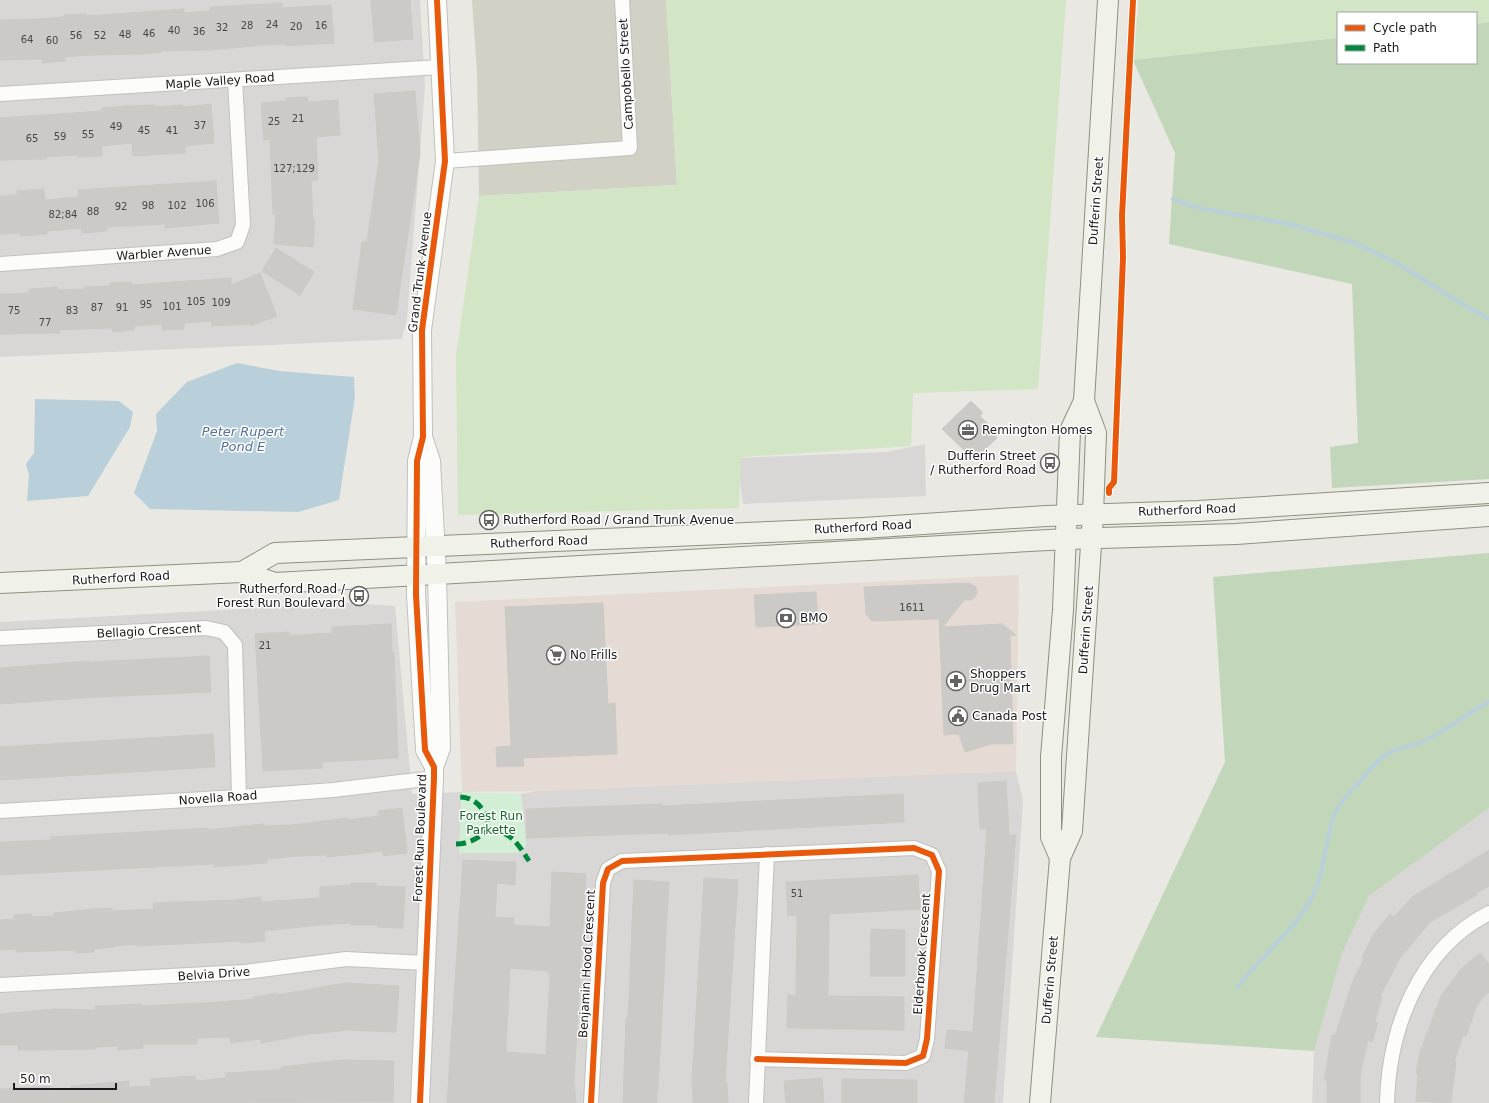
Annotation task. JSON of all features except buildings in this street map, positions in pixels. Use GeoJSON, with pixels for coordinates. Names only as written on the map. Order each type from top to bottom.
{"type":"FeatureCollection","features":[{"type":"Feature","properties":{"kind":"main road","name":"Dufferin Street"},"geometry":{"type":"LineString","coordinates":[[1060,858],[1051,837],[1051,757],[1063,610],[1067,539],[1070,431],[1084,401],[1108,0]]}},
{"type":"Feature","properties":{"kind":"main road","name":"Dufferin Street"},"geometry":{"type":"LineString","coordinates":[[1040,1103],[1060,858],[1072,831],[1092,539],[1096,433],[1084,401]]}},
{"type":"Feature","properties":{"kind":"main road","name":"Rutherford Road"},"geometry":{"type":"LineString","coordinates":[[242,572],[275,553],[863,528],[1067,515],[1206,510],[1489,493]]}},
{"type":"Feature","properties":{"kind":"main road","name":"Rutherford Road"},"geometry":{"type":"LineString","coordinates":[[0,583],[242,572],[276,583],[1067,539],[1236,534],[1489,516]]}},
{"type":"Feature","properties":{"kind":"street","name":"Grand Trunk Avenue"},"geometry":{"type":"LineString","coordinates":[[416,547],[417,461],[423,437],[422,330],[445,161],[437,0]]}},
{"type":"Feature","properties":{"kind":"street","name":"Campobello Street"},"geometry":{"type":"LineString","coordinates":[[445,161],[469,158],[630,148],[622,0]]}},
{"type":"Feature","properties":{"kind":"street","name":"Maple Valley Road"},"geometry":{"type":"LineString","coordinates":[[0,94],[440,67]]}},
{"type":"Feature","properties":{"kind":"street","name":"Warbler Avenue"},"geometry":{"type":"LineString","coordinates":[[0,264],[217,249],[237,242],[243,225],[235,80]]}},
{"type":"Feature","properties":{"kind":"street","name":"Grand Trunk Avenue"},"geometry":{"type":"LineString","coordinates":[[423,437],[431,461],[436,546]]}},
{"type":"Feature","properties":{"kind":"street","name":"Forest Run Boulevard"},"geometry":{"type":"LineString","coordinates":[[420,1103],[434,773],[441,748],[436,546]]}},
{"type":"Feature","properties":{"kind":"street","name":"Forest Run Boulevard"},"geometry":{"type":"LineString","coordinates":[[416,547],[416,575],[425,750],[434,773]]}},
{"type":"Feature","properties":{"kind":"street","name":"Bellagio Crescent"},"geometry":{"type":"LineString","coordinates":[[0,638],[206,628],[224,632],[234,645],[239,797]]}},
{"type":"Feature","properties":{"kind":"street","name":"Novella Road"},"geometry":{"type":"LineString","coordinates":[[0,811],[333,790],[434,773]]}},
{"type":"Feature","properties":{"kind":"street","name":"Elderbrook Crescent"},"geometry":{"type":"LineString","coordinates":[[757,1059],[906,1063],[923,1056],[927,1039],[939,871],[932,854],[914,848],[767,854]]}},
{"type":"Feature","properties":{"kind":"street"},"geometry":{"type":"LineString","coordinates":[[756,1103],[767,854]]}},
{"type":"Feature","properties":{"kind":"street","name":"Benjamin Hood Crescent"},"geometry":{"type":"LineString","coordinates":[[591,1103],[603,883],[608,869],[622,861],[767,854]]}},
{"type":"Feature","properties":{"kind":"street"},"geometry":{"type":"LineString","coordinates":[[1387,1103],[1389,1068],[1393,1046],[1403,1013],[1418,981],[1437,954],[1451,940],[1471,924],[1489,913]]}},
{"type":"Feature","properties":{"kind":"street","name":"Belvia Drive"},"geometry":{"type":"LineString","coordinates":[[0,985],[245,972],[346,959],[426,963]]}},
{"type":"Feature","properties":{"kind":"shaded area"},"geometry":{"type":"Polygon","coordinates":[[[0,0],[420,0],[425,87],[407,319],[402,339],[0,357],[0,0]]]}},
{"type":"Feature","properties":{"kind":"shaded area"},"geometry":{"type":"Polygon","coordinates":[[[472,0],[666,0],[677,185],[479,196],[477,73],[472,0]]]}},
{"type":"Feature","properties":{"kind":"shaded area"},"geometry":{"type":"Polygon","coordinates":[[[925,444],[926,496],[743,504],[737,458],[887,452],[925,444]]]}},
{"type":"Feature","properties":{"kind":"shaded area"},"geometry":{"type":"Polygon","coordinates":[[[1019,575],[1016,771],[537,791],[462,792],[455,602],[1019,575]]]}},
{"type":"Feature","properties":{"kind":"shaded area"},"geometry":{"type":"Polygon","coordinates":[[[351,603],[395,606],[412,794],[462,792],[459,853],[526,846],[521,794],[537,791],[1016,771],[1023,801],[1003,1103],[0,1103],[0,622],[351,603]]]}},
{"type":"Feature","properties":{"kind":"shaded area"},"geometry":{"type":"Polygon","coordinates":[[[1489,808],[1489,1103],[1312,1103],[1314,1051],[1342,953],[1369,896],[1489,808]]]}},
{"type":"Feature","properties":{"kind":"green space"},"geometry":{"type":"Polygon","coordinates":[[[666,0],[1066,0],[1038,389],[913,393],[911,446],[741,457],[739,508],[458,515],[456,356],[479,196],[677,185],[666,0]]]}},
{"type":"Feature","properties":{"kind":"green space"},"geometry":{"type":"Polygon","coordinates":[[[1139,0],[1489,0],[1489,22],[1477,24],[1477,12],[1337,12],[1337,38],[1133,60],[1139,0]]]}},
{"type":"Feature","properties":{"kind":"green space"},"geometry":{"type":"Polygon","coordinates":[[[1489,22],[1489,479],[1332,488],[1330,447],[1358,443],[1352,284],[1169,244],[1175,153],[1133,60],[1337,38],[1337,64],[1477,64],[1477,24],[1489,22]]]}},
{"type":"Feature","properties":{"kind":"green space"},"geometry":{"type":"Polygon","coordinates":[[[1489,553],[1489,808],[1369,896],[1342,953],[1314,1051],[1096,1037],[1225,762],[1213,577],[1489,553]]]}},
{"type":"Feature","properties":{"kind":"green space","name":"Forest Run Parkette"},"geometry":{"type":"Polygon","coordinates":[[[462,792],[521,794],[526,846],[518,853],[459,853],[462,792]]]}},
{"type":"Feature","properties":{"kind":"water","name":"Peter Rupert Pond E"},"geometry":{"type":"Polygon","coordinates":[[[237,363],[279,371],[354,377],[355,397],[339,500],[298,512],[150,509],[134,493],[157,431],[156,414],[187,382],[237,363]]]}},
{"type":"Feature","properties":{"kind":"water"},"geometry":{"type":"Polygon","coordinates":[[[35,399],[119,401],[133,412],[130,427],[88,496],[27,501],[29,475],[26,464],[34,453],[35,399]]]}},
{"type":"Feature","properties":{"kind":"waterway"},"geometry":{"type":"LineString","coordinates":[[1173,199],[1194,207],[1289,224],[1355,243],[1400,265],[1489,319]]}},
{"type":"Feature","properties":{"kind":"waterway"},"geometry":{"type":"LineString","coordinates":[[1238,987],[1306,908],[1317,885],[1323,864],[1329,832],[1336,811],[1358,783],[1388,753],[1432,737],[1472,711],[1489,702]]}},
{"type":"Feature","properties":{"kind":"marked path"},"geometry":{"type":"LineString","coordinates":[[456,844],[466,843],[490,828],[486,816],[480,806],[471,800],[459,797]]}},
{"type":"Feature","properties":{"kind":"marked path"},"geometry":{"type":"LineString","coordinates":[[490,828],[509,836],[521,848],[529,861]]}},
{"type":"Feature","properties":{"kind":"cycle path"},"geometry":{"type":"LineString","coordinates":[[420,1103],[434,767],[425,750],[416,595],[417,461],[423,437],[422,330],[445,161],[437,0]]}},
{"type":"Feature","properties":{"kind":"cycle path"},"geometry":{"type":"LineString","coordinates":[[1109,493],[1109,488],[1114,482],[1123,257],[1122,216],[1133,0]]}},
{"type":"Feature","properties":{"kind":"cycle path"},"geometry":{"type":"LineString","coordinates":[[591,1103],[603,883],[608,869],[622,861],[914,848],[932,855],[939,871],[927,1039],[923,1056],[906,1063],[757,1059]]}},
{"type":"Feature","properties":{"kind":"place","name":"Remington Homes"},"geometry":{"type":"Point","coordinates":[968,430]}},
{"type":"Feature","properties":{"kind":"place","name":"Dufferin Street / Rutherford Road"},"geometry":{"type":"Point","coordinates":[1050,463]}},
{"type":"Feature","properties":{"kind":"place","name":"Rutherford Road / Grand Trunk Avenue"},"geometry":{"type":"Point","coordinates":[489,520]}},
{"type":"Feature","properties":{"kind":"place","name":"Rutherford Road / Forest Run Boulevard"},"geometry":{"type":"Point","coordinates":[359,596]}},
{"type":"Feature","properties":{"kind":"place","name":"BMO"},"geometry":{"type":"Point","coordinates":[786,618]}},
{"type":"Feature","properties":{"kind":"place","name":"No Frills"},"geometry":{"type":"Point","coordinates":[556,655]}},
{"type":"Feature","properties":{"kind":"place","name":"Shoppers Drug Mart"},"geometry":{"type":"Point","coordinates":[956,681]}},
{"type":"Feature","properties":{"kind":"place","name":"Canada Post"},"geometry":{"type":"Point","coordinates":[958,716]}}]}
